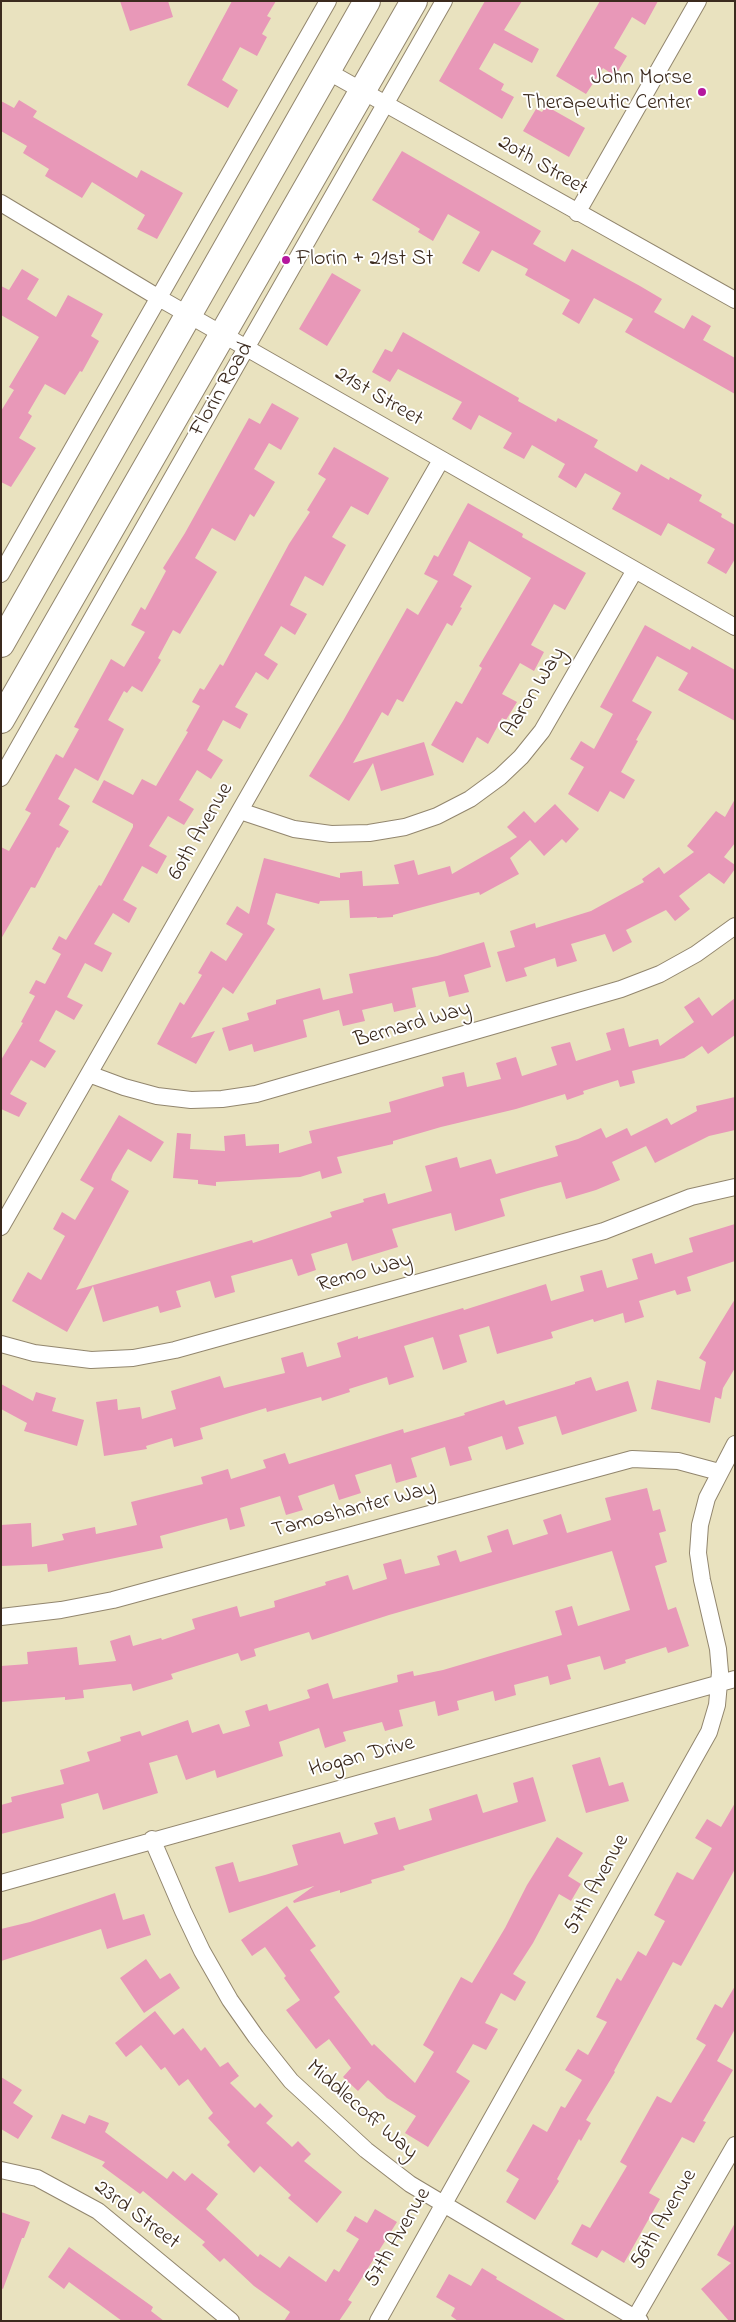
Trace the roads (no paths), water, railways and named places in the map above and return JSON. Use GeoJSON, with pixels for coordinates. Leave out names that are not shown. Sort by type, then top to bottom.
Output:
{"type":"FeatureCollection","features":[{"type":"Feature","properties":{"kind":"main road"},"geometry":{"type":"LineString","coordinates":[[1,644],[190,315],[367,1]]}},
{"type":"Feature","properties":{"kind":"main road","name":"Florin Road"},"geometry":{"type":"LineString","coordinates":[[1,720],[414,1]]}},
{"type":"Feature","properties":{"kind":"street"},"geometry":{"type":"LineString","coordinates":[[1,574],[328,1]]}},
{"type":"Feature","properties":{"kind":"street","name":"Florin Road"},"geometry":{"type":"LineString","coordinates":[[1,778],[444,1]]}},
{"type":"Feature","properties":{"kind":"street"},"geometry":{"type":"LineString","coordinates":[[577,213],[698,1]]}},
{"type":"Feature","properties":{"kind":"street","name":"20th Street"},"geometry":{"type":"LineString","coordinates":[[327,71],[735,300]]}},
{"type":"Feature","properties":{"kind":"street","name":"21st Street"},"geometry":{"type":"LineString","coordinates":[[1,203],[222,335],[735,627]]}},
{"type":"Feature","properties":{"kind":"street","name":"60th Avenue"},"geometry":{"type":"LineString","coordinates":[[1,1227],[441,460]]}},
{"type":"Feature","properties":{"kind":"street","name":"Aaron Way"},"geometry":{"type":"LineString","coordinates":[[240,811],[294,829],[331,834],[369,833],[405,827],[437,816],[470,799],[500,778],[521,757],[542,731],[635,570]]}},
{"type":"Feature","properties":{"kind":"street","name":"Bernard Way"},"geometry":{"type":"LineString","coordinates":[[89,1074],[124,1087],[157,1096],[191,1100],[222,1099],[256,1094],[621,989],[660,974],[696,954],[735,926]]}},
{"type":"Feature","properties":{"kind":"street","name":"Remo Way"},"geometry":{"type":"LineString","coordinates":[[1,1344],[34,1353],[91,1360],[133,1358],[174,1350],[604,1231],[691,1197],[735,1187]]}},
{"type":"Feature","properties":{"kind":"street","name":"57th Avenue"},"geometry":{"type":"LineString","coordinates":[[378,2321],[699,1753],[708,1732],[727,1681],[702,1580],[698,1553],[700,1525],[707,1498],[718,1472],[735,1444]]}},
{"type":"Feature","properties":{"kind":"street","name":"Tamoshanter Way"},"geometry":{"type":"LineString","coordinates":[[1,1617],[61,1610],[113,1600],[632,1459],[678,1460],[718,1472]]}},
{"type":"Feature","properties":{"kind":"street","name":"Hogan Drive"},"geometry":{"type":"LineString","coordinates":[[1,1883],[152,1839],[727,1681]]}},
{"type":"Feature","properties":{"kind":"street","name":"Middlecoff Way"},"geometry":{"type":"LineString","coordinates":[[152,1839],[202,1951],[230,2000],[291,2081],[366,2150],[410,2184],[637,2319]]}},
{"type":"Feature","properties":{"kind":"street","name":"56th Avenue"},"geometry":{"type":"LineString","coordinates":[[637,2319],[735,2145]]}},
{"type":"Feature","properties":{"kind":"street","name":"23rd Street"},"geometry":{"type":"LineString","coordinates":[[1,2170],[37,2178],[98,2211],[231,2321]]}},
{"type":"Feature","properties":{"kind":"place","name":"John Morse Therapeutic Center"},"geometry":{"type":"Point","coordinates":[702,92]}},
{"type":"Feature","properties":{"kind":"place","name":"Florin + 21st St"},"geometry":{"type":"Point","coordinates":[286,260]}}]}
